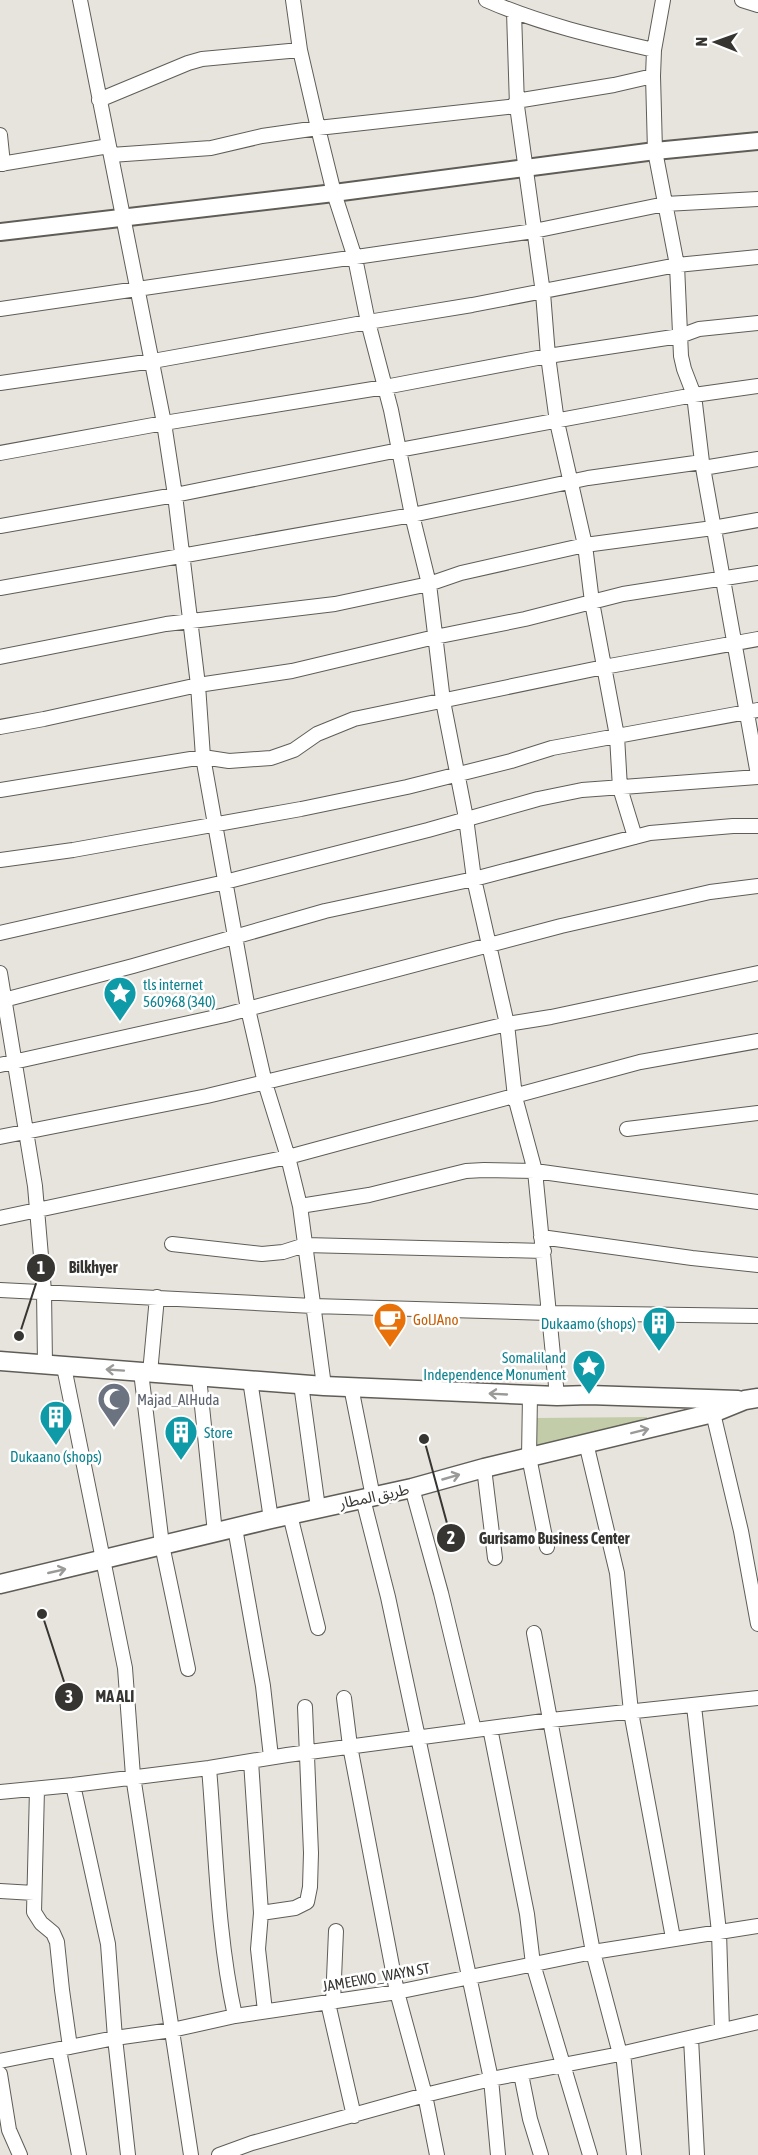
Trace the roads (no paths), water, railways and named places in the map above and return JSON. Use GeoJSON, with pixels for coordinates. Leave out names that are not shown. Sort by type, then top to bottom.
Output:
{"type":"FeatureCollection","features":[{"type":"Feature","properties":{"kind":"main road","name":"طريق المطار"},"geometry":{"type":"LineString","coordinates":[[0,1361],[324,1386],[557,1396],[752,1399]]}},
{"type":"Feature","properties":{"kind":"main road","name":"طريق المطار"},"geometry":{"type":"LineString","coordinates":[[0,1584],[318,1508],[412,1488],[484,1468],[713,1413],[752,1399]]}},
{"type":"Feature","properties":{"kind":"street"},"geometry":{"type":"LineString","coordinates":[[80,0],[164,423],[198,685],[204,757],[225,882],[237,936],[248,1008],[265,1083],[288,1157],[300,1206],[324,1386]]}},
{"type":"Feature","properties":{"kind":"street"},"geometry":{"type":"LineString","coordinates":[[293,0],[300,50],[318,128],[334,193],[355,258],[429,584],[443,701],[466,818],[474,879],[507,1024],[515,1097],[535,1171],[557,1396]]}},
{"type":"Feature","properties":{"kind":"street"},"geometry":{"type":"LineString","coordinates":[[486,0],[514,12],[585,34],[654,50]]}},
{"type":"Feature","properties":{"kind":"street"},"geometry":{"type":"LineString","coordinates":[[0,933],[225,882],[538,799],[582,790],[758,776],[752,711],[734,644],[722,579],[702,465],[694,395],[684,369],[677,265],[656,151],[654,50],[663,0]]}},
{"type":"Feature","properties":{"kind":"street"},"geometry":{"type":"LineString","coordinates":[[742,0],[758,5]]}},
{"type":"Feature","properties":{"kind":"street"},"geometry":{"type":"LineString","coordinates":[[514,12],[516,103],[543,293],[548,356],[557,422],[585,545],[592,602],[617,736],[620,788],[635,837]]}},
{"type":"Feature","properties":{"kind":"street"},"geometry":{"type":"LineString","coordinates":[[99,100],[202,59],[300,50]]}},
{"type":"Feature","properties":{"kind":"street"},"geometry":{"type":"LineString","coordinates":[[0,135],[2,164],[110,150],[211,148],[262,136],[516,103],[653,76]]}},
{"type":"Feature","properties":{"kind":"street"},"geometry":{"type":"LineString","coordinates":[[0,232],[334,193],[656,151],[758,141]]}},
{"type":"Feature","properties":{"kind":"street"},"geometry":{"type":"LineString","coordinates":[[0,309],[534,231],[665,204],[758,199]]}},
{"type":"Feature","properties":{"kind":"street"},"geometry":{"type":"LineString","coordinates":[[0,383],[153,361],[543,293],[677,265],[758,257]]}},
{"type":"Feature","properties":{"kind":"street"},"geometry":{"type":"LineString","coordinates":[[0,453],[164,423],[385,387],[548,356],[680,336],[699,329],[758,323]]}},
{"type":"Feature","properties":{"kind":"street"},"geometry":{"type":"LineString","coordinates":[[0,526],[175,495],[399,450],[694,395],[758,386]]}},
{"type":"Feature","properties":{"kind":"street"},"geometry":{"type":"LineString","coordinates":[[0,588],[412,515],[572,482],[758,459]]}},
{"type":"Feature","properties":{"kind":"street"},"geometry":{"type":"LineString","coordinates":[[0,657],[166,624],[335,604],[429,584],[461,573],[585,545],[758,520]]}},
{"type":"Feature","properties":{"kind":"street"},"geometry":{"type":"LineString","coordinates":[[0,727],[198,685],[292,671],[435,637],[525,619],[623,594],[758,573]]}},
{"type":"Feature","properties":{"kind":"street"},"geometry":{"type":"LineString","coordinates":[[0,790],[204,757],[229,761],[271,758],[294,750],[317,734],[354,719],[604,667],[758,639]]}},
{"type":"Feature","properties":{"kind":"street"},"geometry":{"type":"LineString","coordinates":[[0,860],[216,824],[407,787],[511,761],[552,748],[752,711]]}},
{"type":"Feature","properties":{"kind":"street"},"geometry":{"type":"LineString","coordinates":[[3,1000],[133,966],[325,911],[474,879],[650,833],[758,826]]}},
{"type":"Feature","properties":{"kind":"street"},"geometry":{"type":"LineString","coordinates":[[0,1065],[248,1008],[561,926],[687,897],[758,885]]}},
{"type":"Feature","properties":{"kind":"street"},"geometry":{"type":"LineString","coordinates":[[0,973],[3,1000],[16,1061],[38,1211],[44,1291],[45,1364]]}},
{"type":"Feature","properties":{"kind":"street"},"geometry":{"type":"LineString","coordinates":[[0,1137],[207,1096],[507,1024],[551,1017],[758,973]]}},
{"type":"Feature","properties":{"kind":"street"},"geometry":{"type":"LineString","coordinates":[[0,1218],[288,1157],[640,1062],[758,1041]]}},
{"type":"Feature","properties":{"kind":"street"},"geometry":{"type":"LineString","coordinates":[[627,1129],[758,1113]]}},
{"type":"Feature","properties":{"kind":"street"},"geometry":{"type":"LineString","coordinates":[[300,1206],[408,1187],[466,1171],[484,1170],[535,1171],[758,1202]]}},
{"type":"Feature","properties":{"kind":"street"},"geometry":{"type":"LineString","coordinates":[[541,1237],[758,1265]]}},
{"type":"Feature","properties":{"kind":"street"},"geometry":{"type":"LineString","coordinates":[[172,1244],[261,1254],[283,1252],[304,1245],[544,1251]]}},
{"type":"Feature","properties":{"kind":"street"},"geometry":{"type":"LineString","coordinates":[[0,1290],[313,1306],[758,1316]]}},
{"type":"Feature","properties":{"kind":"street"},"geometry":{"type":"LineString","coordinates":[[157,1297],[146,1372],[162,1545],[188,1669]]}},
{"type":"Feature","properties":{"kind":"street"},"geometry":{"type":"LineString","coordinates":[[64,1367],[125,1668],[133,1776],[191,2155]]}},
{"type":"Feature","properties":{"kind":"street"},"geometry":{"type":"LineString","coordinates":[[199,1377],[215,1533]]}},
{"type":"Feature","properties":{"kind":"street"},"geometry":{"type":"LineString","coordinates":[[250,1380],[271,1519]]}},
{"type":"Feature","properties":{"kind":"street"},"geometry":{"type":"LineString","coordinates":[[301,1384],[318,1508]]}},
{"type":"Feature","properties":{"kind":"street"},"geometry":{"type":"LineString","coordinates":[[351,1387],[368,1498],[391,1613],[491,2079],[498,2155]]}},
{"type":"Feature","properties":{"kind":"street"},"geometry":{"type":"LineString","coordinates":[[530,1395],[529,1457],[547,1547]]}},
{"type":"Feature","properties":{"kind":"street"},"geometry":{"type":"LineString","coordinates":[[713,1413],[741,1531],[758,1624]]}},
{"type":"Feature","properties":{"kind":"street"},"geometry":{"type":"LineString","coordinates":[[586,1443],[617,1573],[631,1712],[673,1938]]}},
{"type":"Feature","properties":{"kind":"street"},"geometry":{"type":"LineString","coordinates":[[484,1468],[495,1558]]}},
{"type":"Feature","properties":{"kind":"street"},"geometry":{"type":"LineString","coordinates":[[412,1488],[441,1593],[474,1730]]}},
{"type":"Feature","properties":{"kind":"street"},"geometry":{"type":"LineString","coordinates":[[290,1515],[318,1628]]}},
{"type":"Feature","properties":{"kind":"street"},"geometry":{"type":"LineString","coordinates":[[235,1528],[263,1686],[271,1758]]}},
{"type":"Feature","properties":{"kind":"street"},"geometry":{"type":"LineString","coordinates":[[534,1633],[592,1952],[621,2054],[634,2155]]}},
{"type":"Feature","properties":{"kind":"street"},"geometry":{"type":"LineString","coordinates":[[344,1698],[350,1746],[397,1992],[437,2155]]}},
{"type":"Feature","properties":{"kind":"street"},"geometry":{"type":"LineString","coordinates":[[0,1792],[209,1768],[350,1746],[551,1720],[758,1698]]}},
{"type":"Feature","properties":{"kind":"street"},"geometry":{"type":"LineString","coordinates":[[694,1706],[719,1932],[722,2030]]}},
{"type":"Feature","properties":{"kind":"street"},"geometry":{"type":"LineString","coordinates":[[261,1913],[295,1908],[307,1902],[311,1853],[306,1707]]}},
{"type":"Feature","properties":{"kind":"street"},"geometry":{"type":"LineString","coordinates":[[490,1728],[527,1914],[533,1964],[590,2155]]}},
{"type":"Feature","properties":{"kind":"street"},"geometry":{"type":"LineString","coordinates":[[251,1761],[261,1913],[258,1949],[265,2011]]}},
{"type":"Feature","properties":{"kind":"street"},"geometry":{"type":"LineString","coordinates":[[209,1768],[219,1909],[235,2016]]}},
{"type":"Feature","properties":{"kind":"street"},"geometry":{"type":"LineString","coordinates":[[73,1785],[108,1944],[115,2038],[128,2155]]}},
{"type":"Feature","properties":{"kind":"street"},"geometry":{"type":"LineString","coordinates":[[38,1789],[34,1912],[41,1923],[53,1933],[57,1942],[65,2048],[78,2155]]}},
{"type":"Feature","properties":{"kind":"street"},"geometry":{"type":"LineString","coordinates":[[0,1891],[34,1893]]}},
{"type":"Feature","properties":{"kind":"street","name":"JAMEEWO_WAYN ST"},"geometry":{"type":"LineString","coordinates":[[0,2061],[115,2038],[172,2030],[235,2016],[397,1992],[592,1952],[758,1926]]}},
{"type":"Feature","properties":{"kind":"street"},"geometry":{"type":"LineString","coordinates":[[336,1931],[331,2003],[354,2115]]}},
{"type":"Feature","properties":{"kind":"street"},"geometry":{"type":"LineString","coordinates":[[219,2155],[254,2149],[354,2115],[424,2095],[563,2064],[621,2054],[758,2022]]}},
{"type":"Feature","properties":{"kind":"street"},"geometry":{"type":"LineString","coordinates":[[691,2038],[697,2155]]}},
{"type":"Feature","properties":{"kind":"street"},"geometry":{"type":"LineString","coordinates":[[0,2074],[9,2130],[20,2155]]}},
{"type":"Feature","properties":{"kind":"street"},"geometry":{"type":"LineString","coordinates":[[521,2074],[530,2119],[542,2155]]}},
{"type":"Feature","properties":{"kind":"place","name":"tls internet 560968 (340)"},"geometry":{"type":"Point","coordinates":[120,1022]}},
{"type":"Feature","properties":{"kind":"place","name":"Bilkhyer"},"geometry":{"type":"Point","coordinates":[19,1336]}},
{"type":"Feature","properties":{"kind":"place","name":"GolJAno"},"geometry":{"type":"Point","coordinates":[390,1348]}},
{"type":"Feature","properties":{"kind":"place","name":"Dukaamo (shops)"},"geometry":{"type":"Point","coordinates":[659,1352]}},
{"type":"Feature","properties":{"kind":"place","name":"Somaliland Independence Monument"},"geometry":{"type":"Point","coordinates":[589,1395]}},
{"type":"Feature","properties":{"kind":"place","name":"Majad_AlHuda"},"geometry":{"type":"Point","coordinates":[114,1428]}},
{"type":"Feature","properties":{"kind":"place","name":"Gurisamo Business Center"},"geometry":{"type":"Point","coordinates":[424,1439]}},
{"type":"Feature","properties":{"kind":"place","name":"Dukaano (shops)"},"geometry":{"type":"Point","coordinates":[56,1446]}},
{"type":"Feature","properties":{"kind":"place","name":"Store"},"geometry":{"type":"Point","coordinates":[181,1461]}},
{"type":"Feature","properties":{"kind":"place","name":"MA ALI"},"geometry":{"type":"Point","coordinates":[42,1614]}}]}
